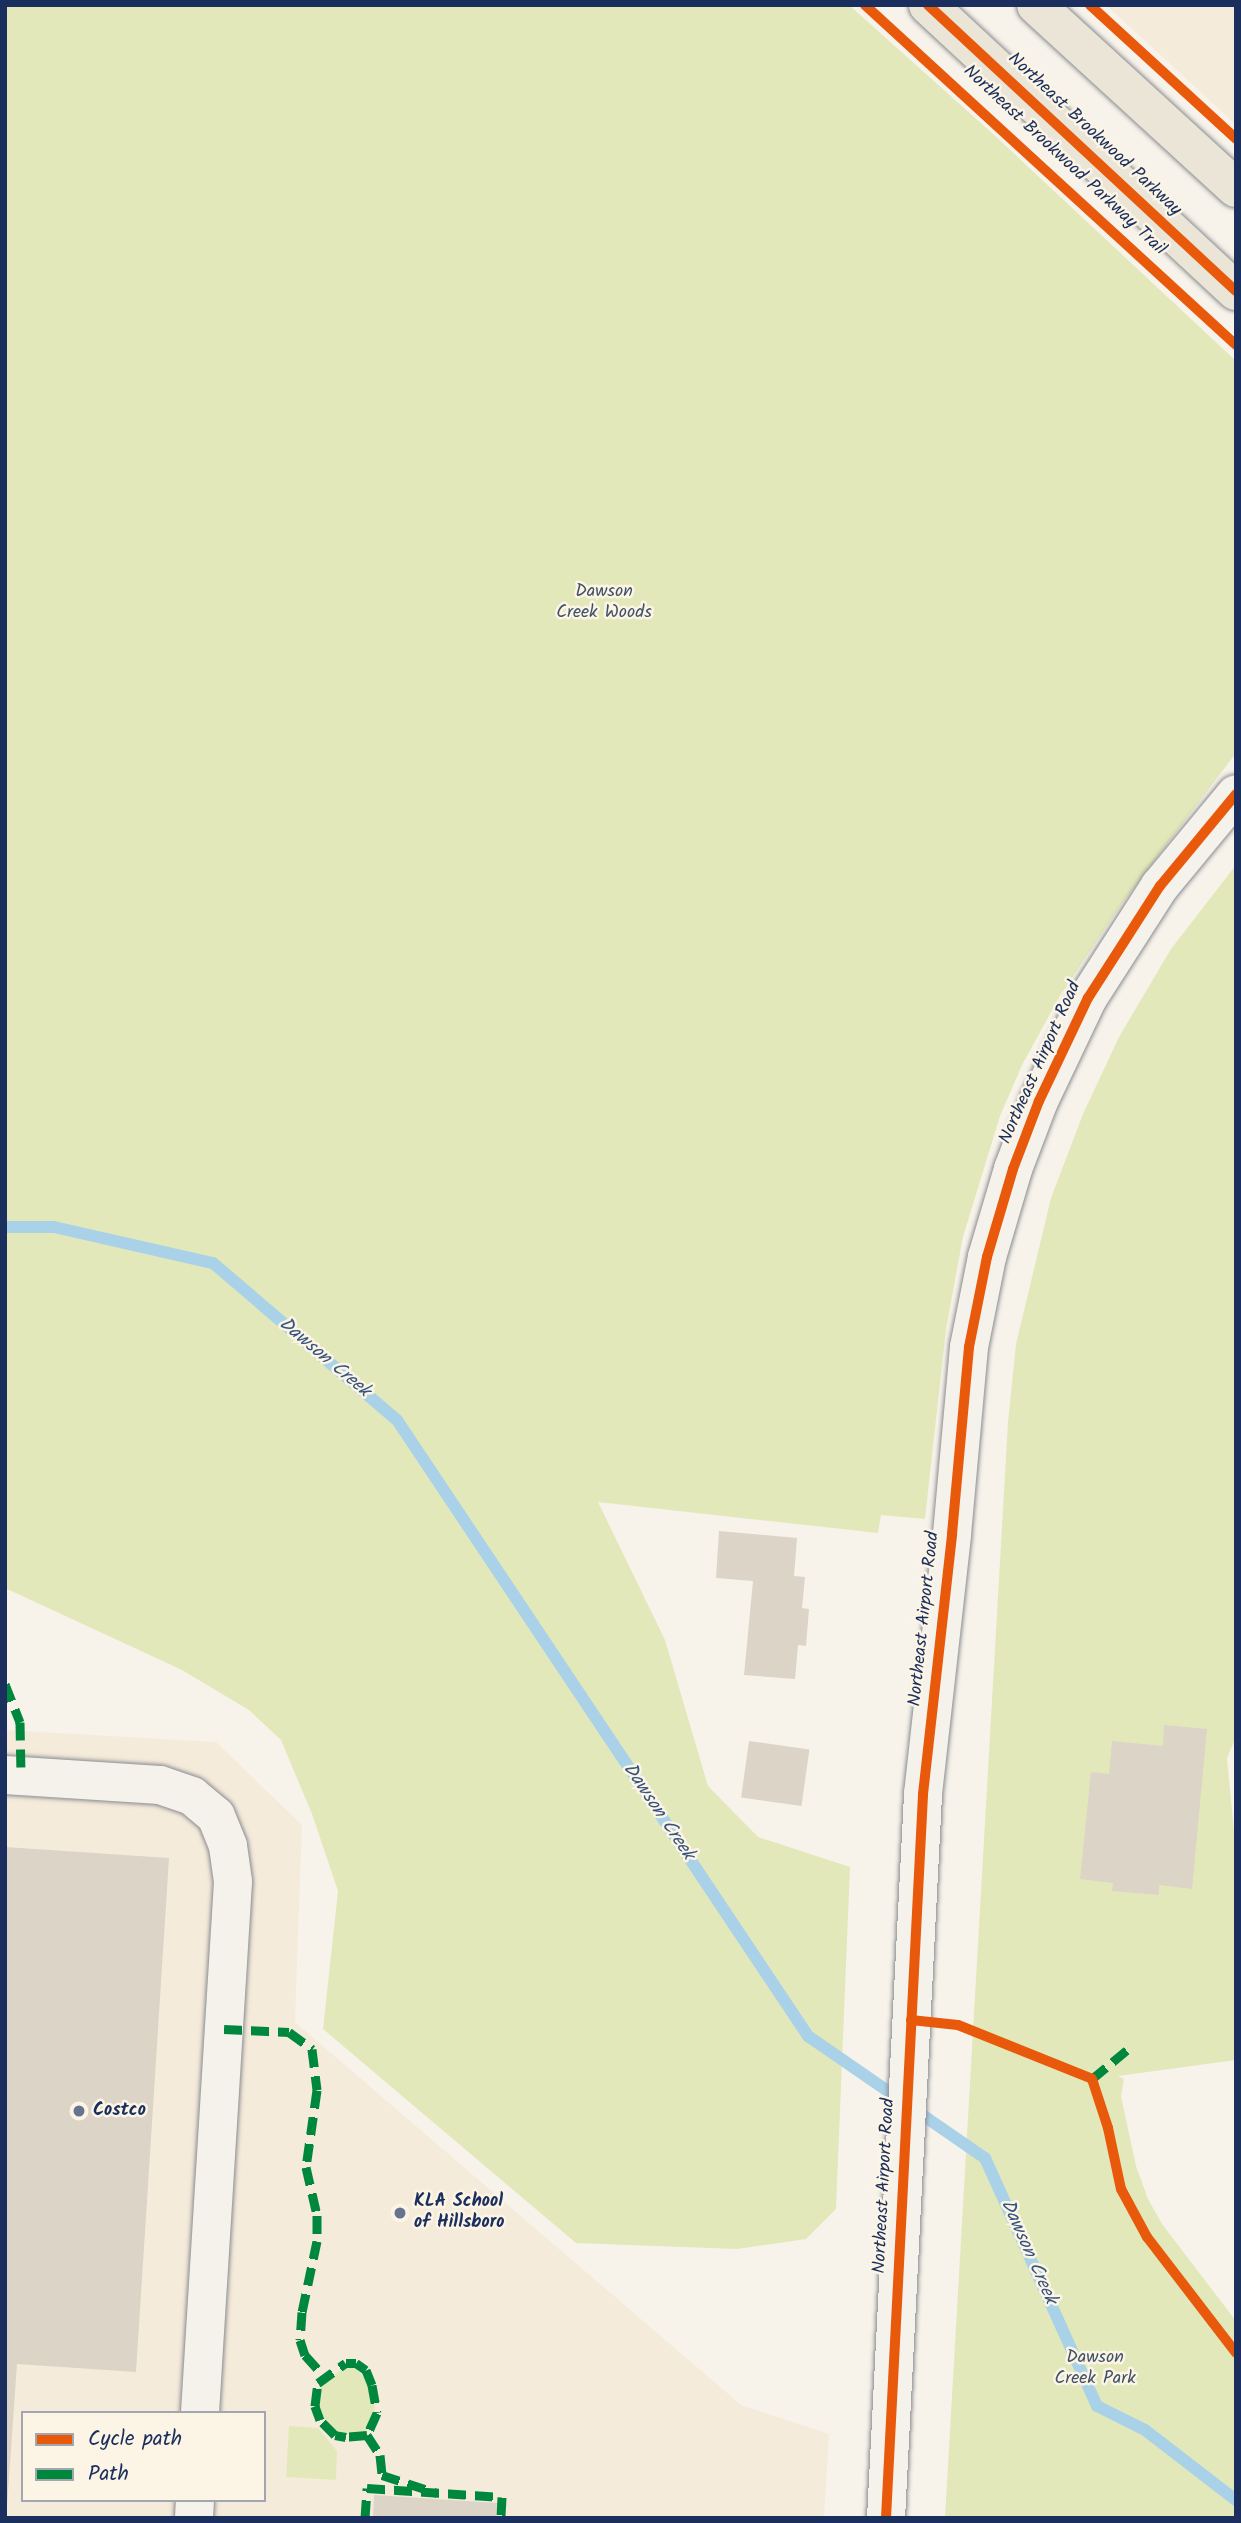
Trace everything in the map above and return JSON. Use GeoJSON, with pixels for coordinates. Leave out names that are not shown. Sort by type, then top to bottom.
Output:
{"type":"FeatureCollection","features":[{"type":"Feature","properties":{"kind":"main road","name":"Northeast Brookwood Parkway"},"geometry":{"type":"LineString","coordinates":[[928,5],[1236,291]]}},
{"type":"Feature","properties":{"kind":"main road"},"geometry":{"type":"LineString","coordinates":[[1037,5],[1236,188]]}},
{"type":"Feature","properties":{"kind":"street","name":"Northeast Airport Road"},"geometry":{"type":"LineString","coordinates":[[886,2518],[923,1794],[952,1534],[969,1347],[987,1257],[1013,1169],[1034,1113],[1088,998],[1153,895],[1236,794]]}},
{"type":"Feature","properties":{"kind":"street"},"geometry":{"type":"LineString","coordinates":[[5,1775],[160,1785],[192,1796],[216,1816],[228,1846],[233,1882],[200,2411]]}},
{"type":"Feature","properties":{"kind":"shaded area"},"geometry":{"type":"Polygon","coordinates":[[[1106,5],[1236,5],[1236,125],[1189,81],[1106,5]]]}},
{"type":"Feature","properties":{"kind":"shaded area"},"geometry":{"type":"Polygon","coordinates":[[[5,1730],[216,1742],[302,1825],[295,2022],[741,2405],[829,2434],[824,2518],[5,2518],[5,1730]]]}},
{"type":"Feature","properties":{"kind":"green space","name":"Dawson Creek Woods"},"geometry":{"type":"Polygon","coordinates":[[[5,5],[849,5],[993,134],[1236,361],[1236,753],[1121,905],[1061,994],[1022,1065],[1000,1116],[963,1237],[946,1329],[925,1519],[881,1515],[878,1533],[598,1502],[665,1640],[708,1786],[758,1837],[850,1867],[836,2209],[806,2239],[737,2249],[576,2243],[323,2029],[338,1891],[312,1814],[281,1740],[249,1710],[182,1670],[5,1588],[5,5]]]}},
{"type":"Feature","properties":{"kind":"green space","name":"Dawson Creek Park"},"geometry":{"type":"Polygon","coordinates":[[[1236,865],[1236,1737],[1227,1758],[1236,1852],[1236,2060],[1118,2076],[1124,2079],[1121,2096],[1136,2166],[1148,2199],[1162,2224],[1236,2321],[1236,2518],[945,2518],[1008,1422],[1016,1344],[1051,1198],[1083,1114],[1119,1037],[1171,949],[1236,865]]]}},
{"type":"Feature","properties":{"kind":"green space"},"geometry":{"type":"Polygon","coordinates":[[[347,2366],[353,2367],[366,2378],[375,2407],[373,2420],[365,2431],[342,2434],[326,2422],[321,2413],[318,2392],[321,2383],[347,2366]]]}},
{"type":"Feature","properties":{"kind":"green space"},"geometry":{"type":"Polygon","coordinates":[[[289,2426],[318,2428],[337,2451],[336,2480],[286,2477],[289,2426]]]}},
{"type":"Feature","properties":{"kind":"building"},"geometry":{"type":"Polygon","coordinates":[[[719,1531],[797,1538],[794,1576],[805,1577],[802,1608],[809,1609],[806,1646],[798,1645],[795,1679],[744,1675],[753,1581],[716,1578],[719,1531]]]}},
{"type":"Feature","properties":{"kind":"building"},"geometry":{"type":"Polygon","coordinates":[[[1164,1725],[1207,1729],[1192,1889],[1159,1885],[1159,1895],[1112,1891],[1113,1883],[1080,1879],[1091,1772],[1109,1774],[1112,1741],[1163,1746],[1164,1725]]]}},
{"type":"Feature","properties":{"kind":"building"},"geometry":{"type":"Polygon","coordinates":[[[749,1741],[809,1749],[801,1806],[741,1797],[749,1741]]]}},
{"type":"Feature","properties":{"kind":"building","name":"Costco"},"geometry":{"type":"Polygon","coordinates":[[[5,1847],[169,1858],[136,2372],[17,2364],[7,2506],[5,1847]]]}},
{"type":"Feature","properties":{"kind":"building"},"geometry":{"type":"Polygon","coordinates":[[[374,2495],[497,2503],[496,2518],[373,2518],[374,2495]]]}},
{"type":"Feature","properties":{"kind":"waterway","name":"Dawson Creek"},"geometry":{"type":"LineString","coordinates":[[5,1227],[54,1227],[213,1263],[397,1420],[808,2036],[985,2158],[1097,2406],[1145,2430],[1236,2500]]}},
{"type":"Feature","properties":{"kind":"marked path"},"geometry":{"type":"LineString","coordinates":[[5,1684],[20,1722],[21,1776]]}},
{"type":"Feature","properties":{"kind":"marked path"},"geometry":{"type":"LineString","coordinates":[[224,2029],[289,2032],[312,2049],[317,2090],[306,2167],[317,2215],[317,2241],[302,2312],[300,2340],[305,2355],[324,2376]]}},
{"type":"Feature","properties":{"kind":"marked path"},"geometry":{"type":"LineString","coordinates":[[1092,2079],[1133,2045]]}},
{"type":"Feature","properties":{"kind":"marked path"},"geometry":{"type":"LineString","coordinates":[[367,2435],[335,2435],[320,2420],[315,2406],[318,2383],[346,2363],[356,2363],[366,2370],[372,2385],[377,2413],[367,2435],[380,2455],[382,2475],[437,2493]]}},
{"type":"Feature","properties":{"kind":"marked path"},"geometry":{"type":"LineString","coordinates":[[365,2518],[367,2488],[502,2497],[501,2518]]}},
{"type":"Feature","properties":{"kind":"cycle path","name":"Northeast Brookwood Parkway Trail"},"geometry":{"type":"LineString","coordinates":[[865,5],[1236,345]]}},
{"type":"Feature","properties":{"kind":"cycle path","name":"Northeast Brookwood Parkway Trail"},"geometry":{"type":"LineString","coordinates":[[928,5],[1236,291]]}},
{"type":"Feature","properties":{"kind":"cycle path"},"geometry":{"type":"LineString","coordinates":[[1090,5],[1236,139]]}},
{"type":"Feature","properties":{"kind":"cycle path"},"geometry":{"type":"LineString","coordinates":[[886,2518],[923,1794],[952,1534],[969,1347],[987,1257],[1013,1169],[1039,1101],[1088,998],[1160,886],[1236,794]]}},
{"type":"Feature","properties":{"kind":"cycle path"},"geometry":{"type":"LineString","coordinates":[[911,2020],[958,2025],[1092,2079],[1108,2128],[1121,2189],[1147,2237],[1236,2353]]}},
{"type":"Feature","properties":{"kind":"place","name":"Costco"},"geometry":{"type":"Point","coordinates":[79,2111]}},
{"type":"Feature","properties":{"kind":"place","name":"KLA School of Hillsboro"},"geometry":{"type":"Point","coordinates":[400,2213]}}]}
